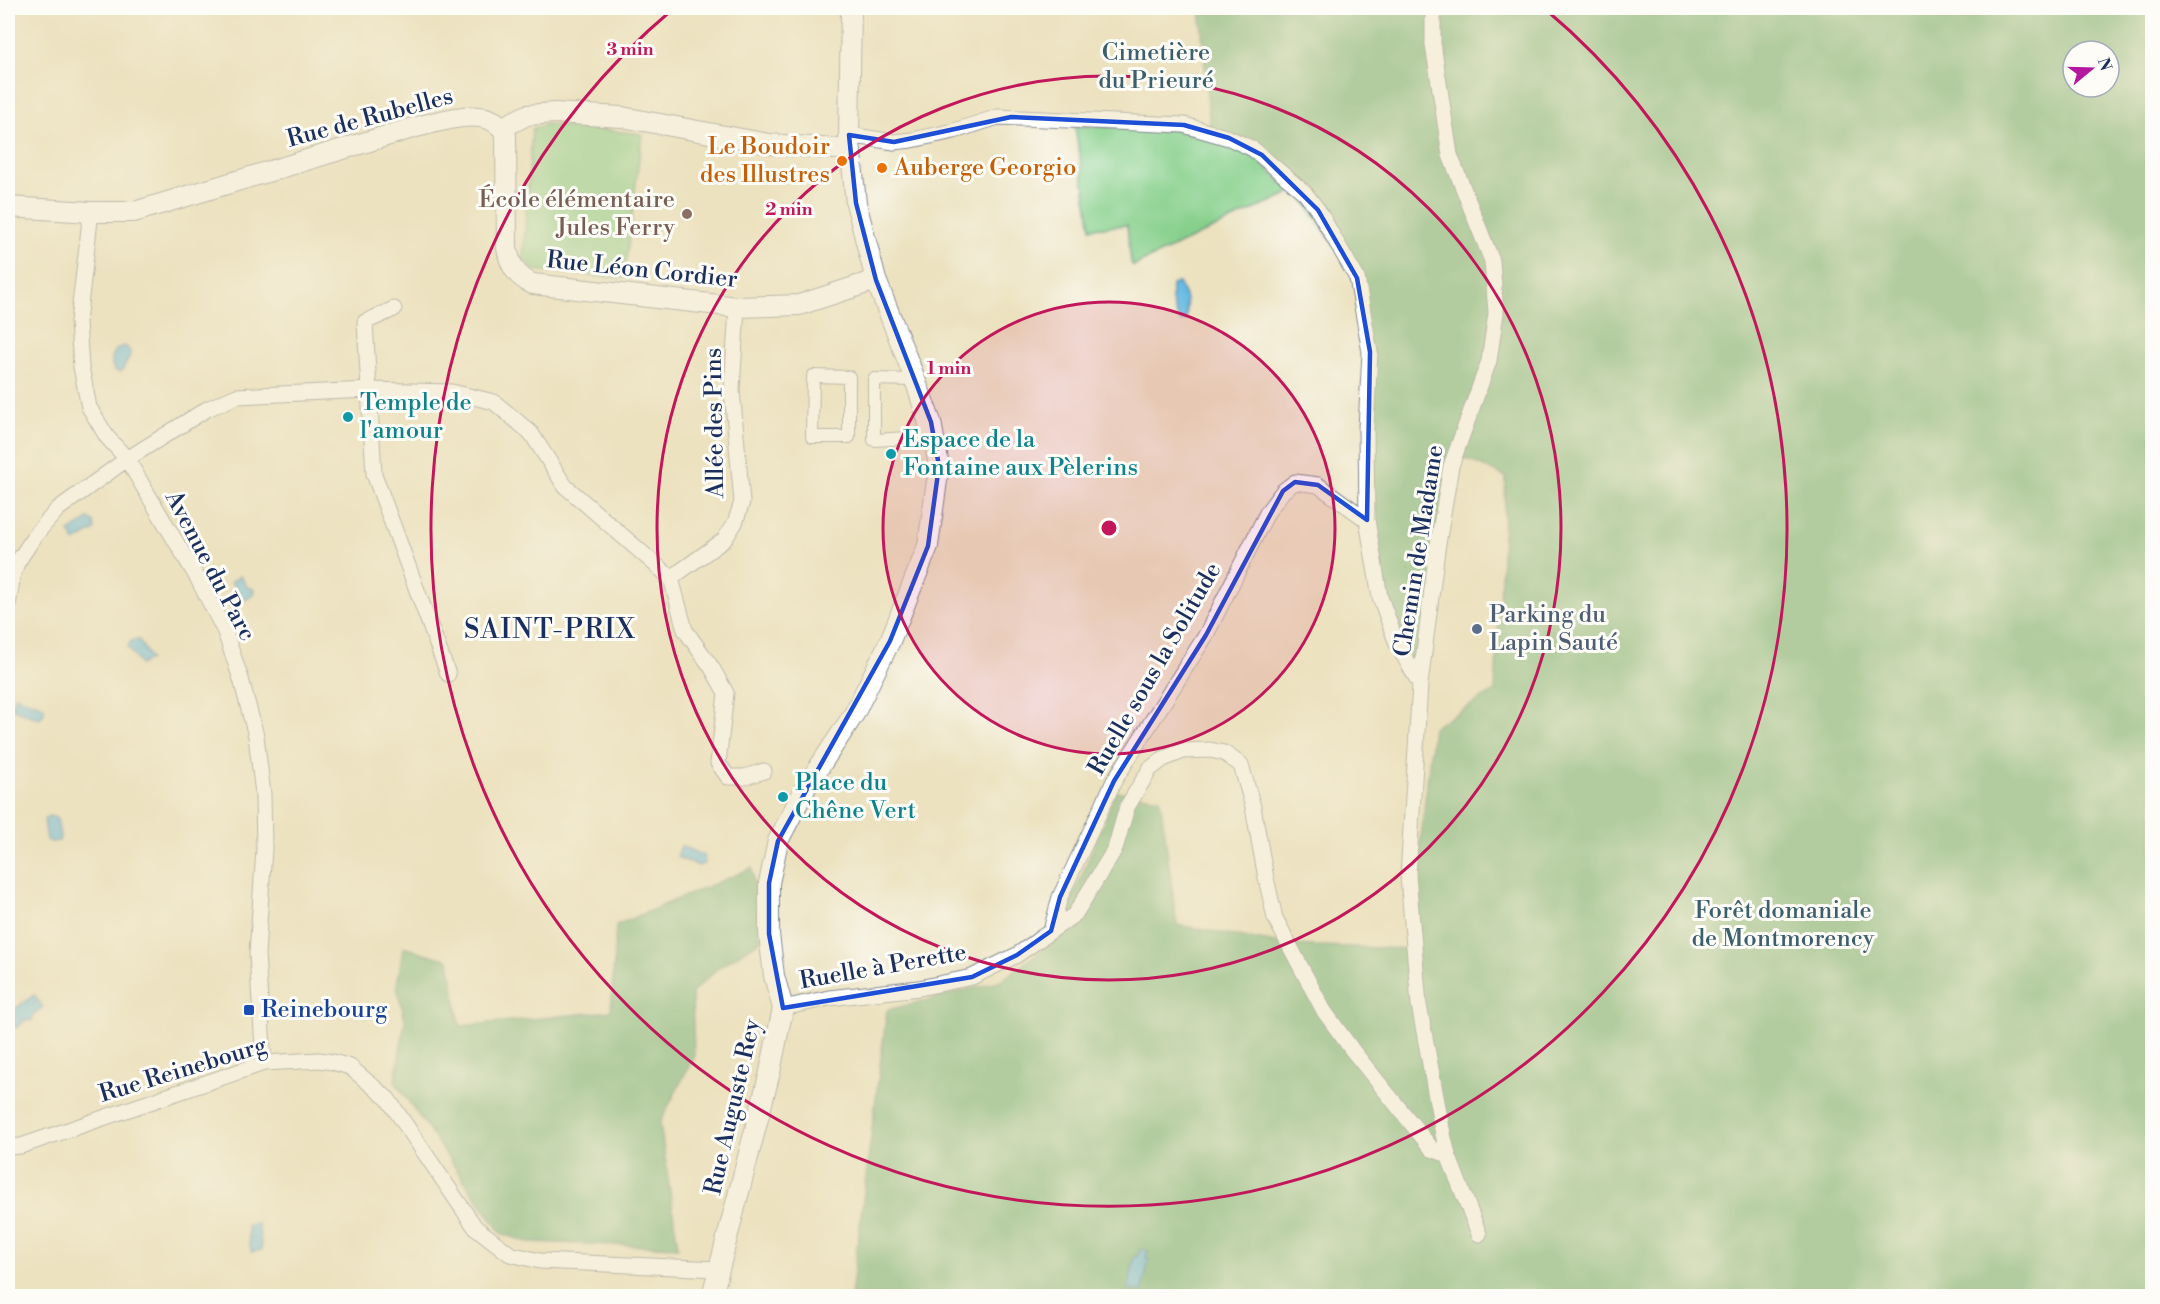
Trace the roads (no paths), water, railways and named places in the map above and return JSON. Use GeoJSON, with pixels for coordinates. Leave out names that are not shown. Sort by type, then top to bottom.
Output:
{"type":"FeatureCollection","features":[{"type":"Feature","properties":{"kind":"street","name":"Rue Auguste Rey"},"geometry":{"type":"LineString","coordinates":[[712,1296],[770,1072],[783,1008],[774,976],[769,934],[770,883],[778,841],[806,787],[854,714],[890,641],[928,546],[939,466],[931,422],[876,280],[856,203],[850,143],[850,8]]}},
{"type":"Feature","properties":{"kind":"street","name":"Chemin de Madame"},"geometry":{"type":"LineString","coordinates":[[1433,8],[1433,44],[1450,155],[1492,261],[1496,313],[1489,362],[1451,466],[1437,550],[1420,684],[1408,876],[1419,1005],[1448,1155],[1479,1234]]}},
{"type":"Feature","properties":{"kind":"street"},"geometry":{"type":"LineString","coordinates":[[502,127],[526,115],[555,113],[622,117],[770,144],[912,140],[954,131],[998,117],[1113,121],[1184,125],[1229,138],[1262,155],[1305,193],[1318,210],[1357,278],[1370,352],[1366,428],[1366,520],[1380,597],[1397,644],[1420,684]]}},
{"type":"Feature","properties":{"kind":"street","name":"Rue de Rubelles"},"geometry":{"type":"LineString","coordinates":[[8,207],[134,212],[347,147],[450,119],[489,118],[497,121],[502,127]]}},
{"type":"Feature","properties":{"kind":"street","name":"Rue Léon Cordier"},"geometry":{"type":"LineString","coordinates":[[502,127],[507,146],[507,248],[509,261],[523,280],[533,284],[737,307],[799,305],[876,280]]}},
{"type":"Feature","properties":{"kind":"street","name":"Avenue du Parc"},"geometry":{"type":"LineString","coordinates":[[91,212],[78,322],[81,367],[89,407],[107,437],[127,459],[198,579],[225,632],[241,679],[256,736],[263,794],[264,849],[257,954],[264,1063]]}},
{"type":"Feature","properties":{"kind":"street","name":"Allée des Pins"},"geometry":{"type":"LineString","coordinates":[[671,579],[724,540],[735,523],[742,501],[732,390],[737,307]]}},
{"type":"Feature","properties":{"kind":"street"},"geometry":{"type":"LineString","coordinates":[[394,309],[365,322],[374,474],[448,674]]}},
{"type":"Feature","properties":{"kind":"street"},"geometry":{"type":"LineString","coordinates":[[813,376],[849,377],[849,437],[812,436],[813,376]]}},
{"type":"Feature","properties":{"kind":"street"},"geometry":{"type":"LineString","coordinates":[[874,379],[911,380],[924,421],[926,437],[874,440],[874,379]]}},
{"type":"Feature","properties":{"kind":"street"},"geometry":{"type":"LineString","coordinates":[[8,606],[10,575],[36,534],[58,508],[127,459],[207,410],[237,396],[368,390],[452,392],[494,402],[531,433],[566,486],[671,579],[685,630],[712,668],[726,693],[718,763],[728,777],[745,777],[764,771]]}},
{"type":"Feature","properties":{"kind":"street","name":"Ruelle sous la Solitude"},"geometry":{"type":"LineString","coordinates":[[1051,931],[1060,897],[1114,781],[1206,635],[1268,511],[1284,491],[1295,482],[1318,485],[1366,520]]}},
{"type":"Feature","properties":{"kind":"street","name":"Ruelle à Perette"},"geometry":{"type":"LineString","coordinates":[[783,1008],[828,998],[919,988],[972,977],[1017,955],[1075,914],[1115,849],[1127,807],[1150,769],[1162,759],[1183,752],[1210,750],[1224,753],[1241,765],[1253,807],[1275,918],[1324,1011],[1353,1051],[1432,1149],[1448,1155]]}},
{"type":"Feature","properties":{"kind":"street","name":"Rue Reinebourg"},"geometry":{"type":"LineString","coordinates":[[8,1147],[21,1146],[264,1063],[319,1060],[333,1062],[350,1067],[388,1099],[475,1227],[510,1254],[540,1261],[718,1269]]}},
{"type":"Feature","properties":{"kind":"water"},"geometry":{"type":"Polygon","coordinates":[[[1178,283],[1187,305],[1186,320],[1181,321],[1172,299],[1172,285],[1178,283]]]}},
{"type":"Feature","properties":{"kind":"water"},"geometry":{"type":"Polygon","coordinates":[[[125,346],[130,354],[123,370],[119,372],[114,370],[112,358],[118,349],[125,346]]]}},
{"type":"Feature","properties":{"kind":"water"},"geometry":{"type":"Polygon","coordinates":[[[89,519],[94,523],[95,530],[75,542],[69,532],[89,519]]]}},
{"type":"Feature","properties":{"kind":"water"},"geometry":{"type":"Polygon","coordinates":[[[240,576],[248,588],[254,590],[253,595],[244,601],[231,582],[240,576]]]}},
{"type":"Feature","properties":{"kind":"water"},"geometry":{"type":"Polygon","coordinates":[[[139,640],[150,659],[140,665],[128,647],[131,641],[139,640]]]}},
{"type":"Feature","properties":{"kind":"water"},"geometry":{"type":"Polygon","coordinates":[[[15,696],[44,706],[44,714],[39,719],[11,708],[15,696]]]}},
{"type":"Feature","properties":{"kind":"water"},"geometry":{"type":"Polygon","coordinates":[[[48,816],[57,818],[59,841],[47,840],[44,820],[48,816]]]}},
{"type":"Feature","properties":{"kind":"water"},"geometry":{"type":"Polygon","coordinates":[[[681,846],[704,856],[705,863],[699,866],[677,857],[681,846]]]}},
{"type":"Feature","properties":{"kind":"water"},"geometry":{"type":"Polygon","coordinates":[[[34,995],[43,1007],[33,1015],[32,1021],[26,1020],[16,1028],[8,1014],[34,995]]]}},
{"type":"Feature","properties":{"kind":"water"},"geometry":{"type":"Polygon","coordinates":[[[258,1223],[262,1250],[251,1252],[247,1225],[258,1223]]]}},
{"type":"Feature","properties":{"kind":"water"},"geometry":{"type":"Polygon","coordinates":[[[1140,1249],[1148,1251],[1146,1258],[1149,1259],[1142,1292],[1128,1289],[1135,1256],[1138,1256],[1140,1249]]]}},
{"type":"Feature","properties":{"kind":"place","name":"Le Boudoir des Illustres"},"geometry":{"type":"Point","coordinates":[842,161]}},
{"type":"Feature","properties":{"kind":"place","name":"Auberge Georgio"},"geometry":{"type":"Point","coordinates":[882,168]}},
{"type":"Feature","properties":{"kind":"place","name":"École élémentaire Jules Ferry"},"geometry":{"type":"Point","coordinates":[687,214]}},
{"type":"Feature","properties":{"kind":"place","name":"Temple de l'amour"},"geometry":{"type":"Point","coordinates":[348,417]}},
{"type":"Feature","properties":{"kind":"place","name":"Espace de la Fontaine aux Pèlerins"},"geometry":{"type":"Point","coordinates":[891,454]}},
{"type":"Feature","properties":{"kind":"place","name":"Parking du Lapin Sauté"},"geometry":{"type":"Point","coordinates":[1477,629]}},
{"type":"Feature","properties":{"kind":"place","name":"Place du Chêne Vert"},"geometry":{"type":"Point","coordinates":[783,797]}},
{"type":"Feature","properties":{"kind":"place","name":"Reinebourg"},"geometry":{"type":"Point","coordinates":[249,1010]}},
{"type":"Feature","properties":{"kind":"district","name":"SAINT-PRIX"},"geometry":{"type":"Point","coordinates":[550,630]}},
{"type":"Feature","properties":{"kind":"park label","name":"Cimetière du Prieuré"},"geometry":{"type":"Point","coordinates":[1156,67]}},
{"type":"Feature","properties":{"kind":"park label","name":"Forêt domaniale de Montmorency"},"geometry":{"type":"Point","coordinates":[1783,925]}}]}
